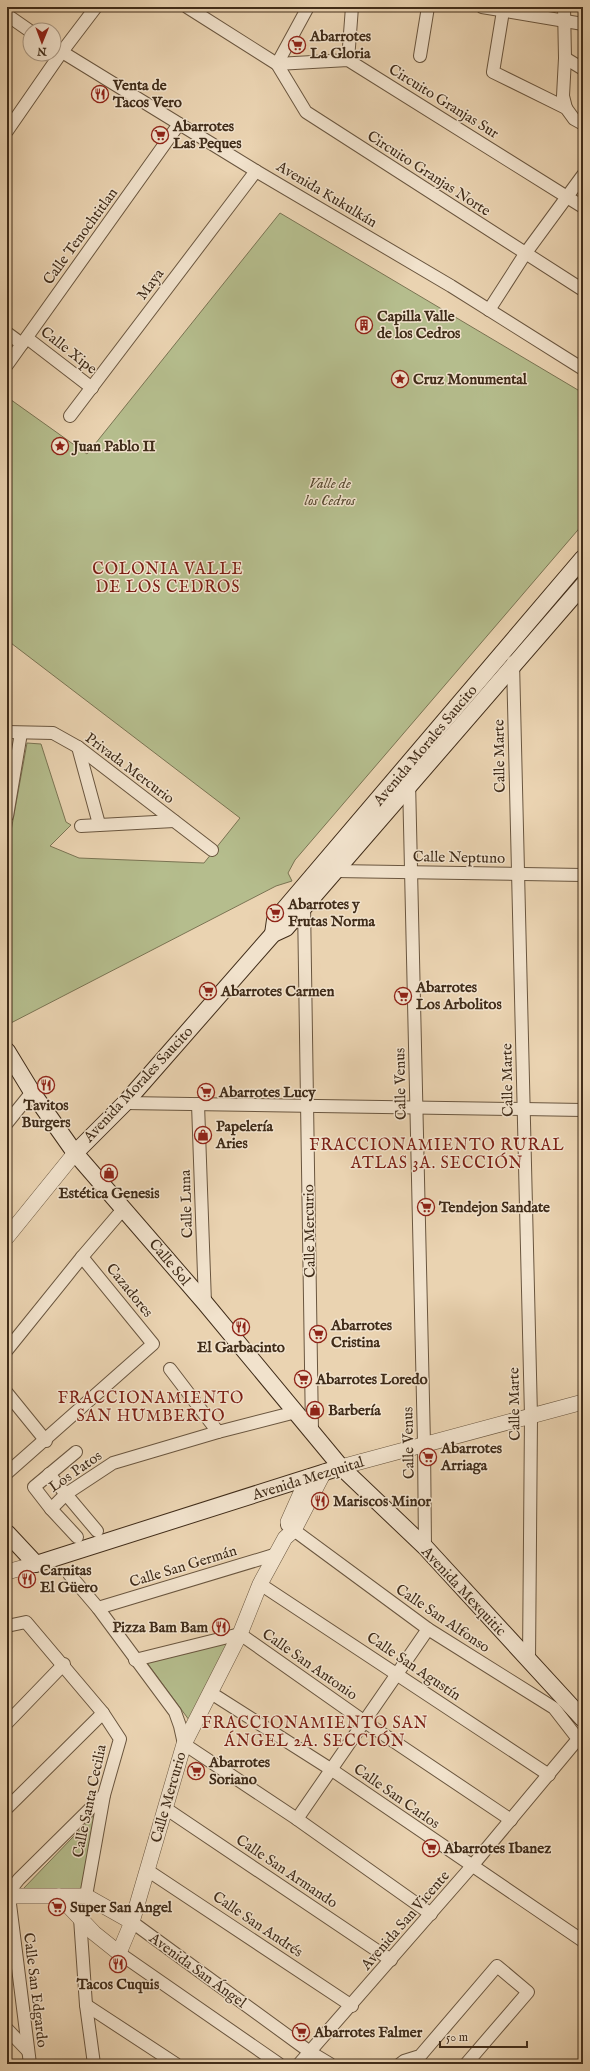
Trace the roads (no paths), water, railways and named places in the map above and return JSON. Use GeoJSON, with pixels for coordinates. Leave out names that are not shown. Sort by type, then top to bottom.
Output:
{"type":"FeatureCollection","features":[{"type":"Feature","properties":{"kind":"main road","name":"Avenida Morales Saucito"},"geometry":{"type":"LineString","coordinates":[[273,934],[275,920],[583,558]]}},
{"type":"Feature","properties":{"kind":"main road","name":"Avenida Morales Saucito"},"geometry":{"type":"LineString","coordinates":[[75,1153],[125,1103],[273,934],[286,928],[304,908],[513,668],[583,585]]}},
{"type":"Feature","properties":{"kind":"main road"},"geometry":{"type":"LineString","coordinates":[[444,721],[457,732]]}},
{"type":"Feature","properties":{"kind":"main road","name":"Calle Sol"},"geometry":{"type":"LineString","coordinates":[[7,1051],[32,1092],[75,1153],[205,1303],[341,1467]]}},
{"type":"Feature","properties":{"kind":"main road","name":"Avenida Mexquitic"},"geometry":{"type":"LineString","coordinates":[[341,1467],[425,1547],[583,1719]]}},
{"type":"Feature","properties":{"kind":"main road","name":"Avenida Mezquital"},"geometry":{"type":"LineString","coordinates":[[36,1564],[341,1467]]}},
{"type":"Feature","properties":{"kind":"main road"},"geometry":{"type":"LineString","coordinates":[[7,1533],[36,1564]]}},
{"type":"Feature","properties":{"kind":"street"},"geometry":{"type":"LineString","coordinates":[[62,45],[96,7]]}},
{"type":"Feature","properties":{"kind":"street"},"geometry":{"type":"LineString","coordinates":[[187,7],[277,64],[348,60],[352,7]]}},
{"type":"Feature","properties":{"kind":"street"},"geometry":{"type":"LineString","coordinates":[[277,64],[308,7]]}},
{"type":"Feature","properties":{"kind":"street"},"geometry":{"type":"LineString","coordinates":[[420,56],[428,7]]}},
{"type":"Feature","properties":{"kind":"street"},"geometry":{"type":"LineString","coordinates":[[482,7],[583,24]]}},
{"type":"Feature","properties":{"kind":"street"},"geometry":{"type":"LineString","coordinates":[[564,7],[565,58],[563,96],[566,108],[574,119],[583,124]]}},
{"type":"Feature","properties":{"kind":"street"},"geometry":{"type":"LineString","coordinates":[[503,11],[493,72],[566,108]]}},
{"type":"Feature","properties":{"kind":"street"},"geometry":{"type":"LineString","coordinates":[[7,15],[22,25]]}},
{"type":"Feature","properties":{"kind":"street","name":"Avenida Kukulkán"},"geometry":{"type":"LineString","coordinates":[[62,52],[256,171],[490,310],[583,369]]}},
{"type":"Feature","properties":{"kind":"street"},"geometry":{"type":"LineString","coordinates":[[565,58],[583,69]]}},
{"type":"Feature","properties":{"kind":"street","name":"Circuito Granjas Sur"},"geometry":{"type":"LineString","coordinates":[[348,60],[583,207]]}},
{"type":"Feature","properties":{"kind":"street"},"geometry":{"type":"LineString","coordinates":[[7,131],[50,62]]}},
{"type":"Feature","properties":{"kind":"street","name":"Circuito Granjas Norte"},"geometry":{"type":"LineString","coordinates":[[277,64],[306,112],[583,290]]}},
{"type":"Feature","properties":{"kind":"street","name":"Calle Tenochtitlan"},"geometry":{"type":"LineString","coordinates":[[7,365],[179,124]]}},
{"type":"Feature","properties":{"kind":"street","name":"Maya"},"geometry":{"type":"LineString","coordinates":[[70,416],[256,171]]}},
{"type":"Feature","properties":{"kind":"street"},"geometry":{"type":"LineString","coordinates":[[490,310],[526,254],[583,175]]}},
{"type":"Feature","properties":{"kind":"street","name":"Calle Xipe"},"geometry":{"type":"LineString","coordinates":[[7,333],[24,341],[92,388]]}},
{"type":"Feature","properties":{"kind":"street","name":"Calle Marte"},"geometry":{"type":"LineString","coordinates":[[511,642],[513,668],[531,1416],[529,1661]]}},
{"type":"Feature","properties":{"kind":"street","name":"Privada Mercurio"},"geometry":{"type":"LineString","coordinates":[[7,732],[53,733],[78,746],[212,850]]}},
{"type":"Feature","properties":{"kind":"street"},"geometry":{"type":"LineString","coordinates":[[7,816],[20,733]]}},
{"type":"Feature","properties":{"kind":"street"},"geometry":{"type":"LineString","coordinates":[[78,746],[99,824]]}},
{"type":"Feature","properties":{"kind":"street","name":"Calle Venus"},"geometry":{"type":"LineString","coordinates":[[409,763],[425,1547]]}},
{"type":"Feature","properties":{"kind":"street"},"geometry":{"type":"LineString","coordinates":[[81,826],[99,824],[174,822]]}},
{"type":"Feature","properties":{"kind":"street","name":"Calle Neptuno"},"geometry":{"type":"LineString","coordinates":[[336,871],[583,875]]}},
{"type":"Feature","properties":{"kind":"street","name":"Calle Mercurio"},"geometry":{"type":"LineString","coordinates":[[303,887],[312,1431]]}},
{"type":"Feature","properties":{"kind":"street"},"geometry":{"type":"LineString","coordinates":[[7,1123],[32,1092]]}},
{"type":"Feature","properties":{"kind":"street"},"geometry":{"type":"LineString","coordinates":[[125,1103],[583,1110]]}},
{"type":"Feature","properties":{"kind":"street","name":"Calle Luna"},"geometry":{"type":"LineString","coordinates":[[198,1104],[205,1303]]}},
{"type":"Feature","properties":{"kind":"street","name":"Avenida Morales Saucito"},"geometry":{"type":"LineString","coordinates":[[7,1237],[75,1153]]}},
{"type":"Feature","properties":{"kind":"street"},"geometry":{"type":"LineString","coordinates":[[7,1350],[82,1257],[124,1208]]}},
{"type":"Feature","properties":{"kind":"street","name":"Cazadores"},"geometry":{"type":"LineString","coordinates":[[46,1441],[153,1344],[82,1257]]}},
{"type":"Feature","properties":{"kind":"street"},"geometry":{"type":"LineString","coordinates":[[170,1369],[218,1432]]}},
{"type":"Feature","properties":{"kind":"street"},"geometry":{"type":"LineString","coordinates":[[7,1393],[46,1441],[7,1473]]}},
{"type":"Feature","properties":{"kind":"street","name":"Avenida Mezquital"},"geometry":{"type":"LineString","coordinates":[[341,1467],[583,1402]]}},
{"type":"Feature","properties":{"kind":"street","name":"Los Patos"},"geometry":{"type":"LineString","coordinates":[[77,1537],[51,1509],[66,1494],[113,1463],[218,1432],[296,1412]]}},
{"type":"Feature","properties":{"kind":"street"},"geometry":{"type":"LineString","coordinates":[[51,1509],[34,1487],[76,1452]]}},
{"type":"Feature","properties":{"kind":"street","name":"Calle Mercurio"},"geometry":{"type":"LineString","coordinates":[[119,1953],[132,1922],[184,1744],[240,1634],[260,1584],[324,1472]]}},
{"type":"Feature","properties":{"kind":"street"},"geometry":{"type":"LineString","coordinates":[[49,1474],[97,1531]]}},
{"type":"Feature","properties":{"kind":"street","name":"Calle Mercurio"},"geometry":{"type":"LineString","coordinates":[[289,1531],[308,1477]]}},
{"type":"Feature","properties":{"kind":"street","name":"Calle San Alfonso"},"geometry":{"type":"LineString","coordinates":[[289,1531],[428,1629],[554,1708],[578,1739]]}},
{"type":"Feature","properties":{"kind":"street","name":"Calle San Germán"},"geometry":{"type":"LineString","coordinates":[[98,1608],[277,1554]]}},
{"type":"Feature","properties":{"kind":"street"},"geometry":{"type":"LineString","coordinates":[[7,1572],[36,1564]]}},
{"type":"Feature","properties":{"kind":"street"},"geometry":{"type":"LineString","coordinates":[[69,1574],[98,1608],[135,1660],[175,1712],[184,1744],[297,1819],[431,1914]]}},
{"type":"Feature","properties":{"kind":"street","name":"Calle San Agustín"},"geometry":{"type":"LineString","coordinates":[[260,1584],[549,1775]]}},
{"type":"Feature","properties":{"kind":"street"},"geometry":{"type":"LineString","coordinates":[[7,1626],[21,1622]]}},
{"type":"Feature","properties":{"kind":"street"},"geometry":{"type":"LineString","coordinates":[[7,1636],[21,1622]]}},
{"type":"Feature","properties":{"kind":"street","name":"Calle Santa Cecilia"},"geometry":{"type":"LineString","coordinates":[[21,1622],[26,1622],[64,1664],[103,1713],[120,1739],[104,1795],[86,1896]]}},
{"type":"Feature","properties":{"kind":"street"},"geometry":{"type":"LineString","coordinates":[[297,1819],[428,1629]]}},
{"type":"Feature","properties":{"kind":"street","name":"Calle San Antonio"},"geometry":{"type":"LineString","coordinates":[[135,1660],[240,1634],[365,1722],[511,1820]]}},
{"type":"Feature","properties":{"kind":"street"},"geometry":{"type":"LineString","coordinates":[[7,1722],[64,1664]]}},
{"type":"Feature","properties":{"kind":"street","name":"Calle San Carlos"},"geometry":{"type":"LineString","coordinates":[[211,1693],[332,1770],[583,1941]]}},
{"type":"Feature","properties":{"kind":"street"},"geometry":{"type":"LineString","coordinates":[[7,1808],[103,1713]]}},
{"type":"Feature","properties":{"kind":"street","name":"Avenida San Vicente"},"geometry":{"type":"LineString","coordinates":[[298,2064],[352,2006],[578,1739]]}},
{"type":"Feature","properties":{"kind":"street"},"geometry":{"type":"LineString","coordinates":[[8,1896],[11,1889],[19,1879],[104,1795]]}},
{"type":"Feature","properties":{"kind":"street","name":"Calle San Armando"},"geometry":{"type":"LineString","coordinates":[[165,1808],[391,1960]]}},
{"type":"Feature","properties":{"kind":"street","name":"Calle San Andrés"},"geometry":{"type":"LineString","coordinates":[[147,1870],[352,2006]]}},
{"type":"Feature","properties":{"kind":"street","name":"Avenida San Ángel"},"geometry":{"type":"LineString","coordinates":[[8,1896],[86,1896],[132,1922],[310,2052],[330,2064]]}},
{"type":"Feature","properties":{"kind":"street","name":"Calle San Edgardo"},"geometry":{"type":"LineString","coordinates":[[8,1896],[11,1954],[30,2064]]}},
{"type":"Feature","properties":{"kind":"street","name":"Avenida San Ángel"},"geometry":{"type":"LineString","coordinates":[[59,1896],[80,1918],[119,1953],[279,2064]]}},
{"type":"Feature","properties":{"kind":"street"},"geometry":{"type":"LineString","coordinates":[[80,1918],[86,2005],[94,2064]]}},
{"type":"Feature","properties":{"kind":"street"},"geometry":{"type":"LineString","coordinates":[[400,2064],[404,2061],[424,2060],[497,1966],[528,1992],[466,2064]]}},
{"type":"Feature","properties":{"kind":"street"},"geometry":{"type":"LineString","coordinates":[[86,2005],[176,2064]]}},
{"type":"Feature","properties":{"kind":"street"},"geometry":{"type":"LineString","coordinates":[[7,2029],[28,2051]]}},
{"type":"Feature","properties":{"kind":"place","name":"Abarrotes La Gloria"},"geometry":{"type":"Point","coordinates":[297,45]}},
{"type":"Feature","properties":{"kind":"place","name":"Venta de Tacos Vero"},"geometry":{"type":"Point","coordinates":[100,94]}},
{"type":"Feature","properties":{"kind":"place","name":"Abarrotes Las Peques"},"geometry":{"type":"Point","coordinates":[160,135]}},
{"type":"Feature","properties":{"kind":"place","name":"Capilla Valle de los Cedros"},"geometry":{"type":"Point","coordinates":[364,325]}},
{"type":"Feature","properties":{"kind":"place","name":"Cruz Monumental"},"geometry":{"type":"Point","coordinates":[400,379]}},
{"type":"Feature","properties":{"kind":"place","name":"Juan Pablo II"},"geometry":{"type":"Point","coordinates":[60,446]}},
{"type":"Feature","properties":{"kind":"place","name":"Abarrotes y Frutas Norma"},"geometry":{"type":"Point","coordinates":[275,913]}},
{"type":"Feature","properties":{"kind":"place","name":"Abarrotes Carmen"},"geometry":{"type":"Point","coordinates":[208,991]}},
{"type":"Feature","properties":{"kind":"place","name":"Abarrotes Los Arbolitos"},"geometry":{"type":"Point","coordinates":[403,996]}},
{"type":"Feature","properties":{"kind":"place","name":"Tavitos Burgers"},"geometry":{"type":"Point","coordinates":[46,1085]}},
{"type":"Feature","properties":{"kind":"place","name":"Abarrotes Lucy"},"geometry":{"type":"Point","coordinates":[206,1092]}},
{"type":"Feature","properties":{"kind":"place","name":"Papelería Aries"},"geometry":{"type":"Point","coordinates":[203,1135]}},
{"type":"Feature","properties":{"kind":"place","name":"Estética Genesis"},"geometry":{"type":"Point","coordinates":[109,1173]}},
{"type":"Feature","properties":{"kind":"place","name":"Tendejon Sandate"},"geometry":{"type":"Point","coordinates":[426,1207]}},
{"type":"Feature","properties":{"kind":"place","name":"El Garbacinto"},"geometry":{"type":"Point","coordinates":[241,1327]}},
{"type":"Feature","properties":{"kind":"place","name":"Abarrotes Cristina"},"geometry":{"type":"Point","coordinates":[318,1334]}},
{"type":"Feature","properties":{"kind":"place","name":"Abarrotes Loredo"},"geometry":{"type":"Point","coordinates":[303,1379]}},
{"type":"Feature","properties":{"kind":"place","name":"Barbería"},"geometry":{"type":"Point","coordinates":[315,1410]}},
{"type":"Feature","properties":{"kind":"place","name":"Abarrotes Arriaga"},"geometry":{"type":"Point","coordinates":[428,1457]}},
{"type":"Feature","properties":{"kind":"place","name":"Mariscos Minor"},"geometry":{"type":"Point","coordinates":[320,1501]}},
{"type":"Feature","properties":{"kind":"place","name":"Carnitas El Güero"},"geometry":{"type":"Point","coordinates":[27,1579]}},
{"type":"Feature","properties":{"kind":"place","name":"Pizza Bam Bam"},"geometry":{"type":"Point","coordinates":[221,1627]}},
{"type":"Feature","properties":{"kind":"place","name":"Abarrotes Soriano"},"geometry":{"type":"Point","coordinates":[196,1771]}},
{"type":"Feature","properties":{"kind":"place","name":"Abarrotes Ibanez"},"geometry":{"type":"Point","coordinates":[431,1848]}},
{"type":"Feature","properties":{"kind":"place","name":"Super San Angel"},"geometry":{"type":"Point","coordinates":[57,1907]}},
{"type":"Feature","properties":{"kind":"place","name":"Tacos Cuquis"},"geometry":{"type":"Point","coordinates":[118,1964]}},
{"type":"Feature","properties":{"kind":"place","name":"Abarrotes Falmer"},"geometry":{"type":"Point","coordinates":[301,2032]}},
{"type":"Feature","properties":{"kind":"district","name":"COLONIA VALLE DE LOS CEDROS"},"geometry":{"type":"Point","coordinates":[168,577]}},
{"type":"Feature","properties":{"kind":"district","name":"FRACCIONAMIENTO RURAL ATLAS 3A. SECCIÓN"},"geometry":{"type":"Point","coordinates":[437,1153]}},
{"type":"Feature","properties":{"kind":"district","name":"FRACCIONAMIENTO SAN HUMBERTO"},"geometry":{"type":"Point","coordinates":[151,1406]}},
{"type":"Feature","properties":{"kind":"district","name":"FRACCIONAMIENTO SAN ÁNGEL 2A. SECCIÓN"},"geometry":{"type":"Point","coordinates":[315,1731]}},
{"type":"Feature","properties":{"kind":"park label","name":"Valle de los Cedros"},"geometry":{"type":"Point","coordinates":[330,492]}}]}
